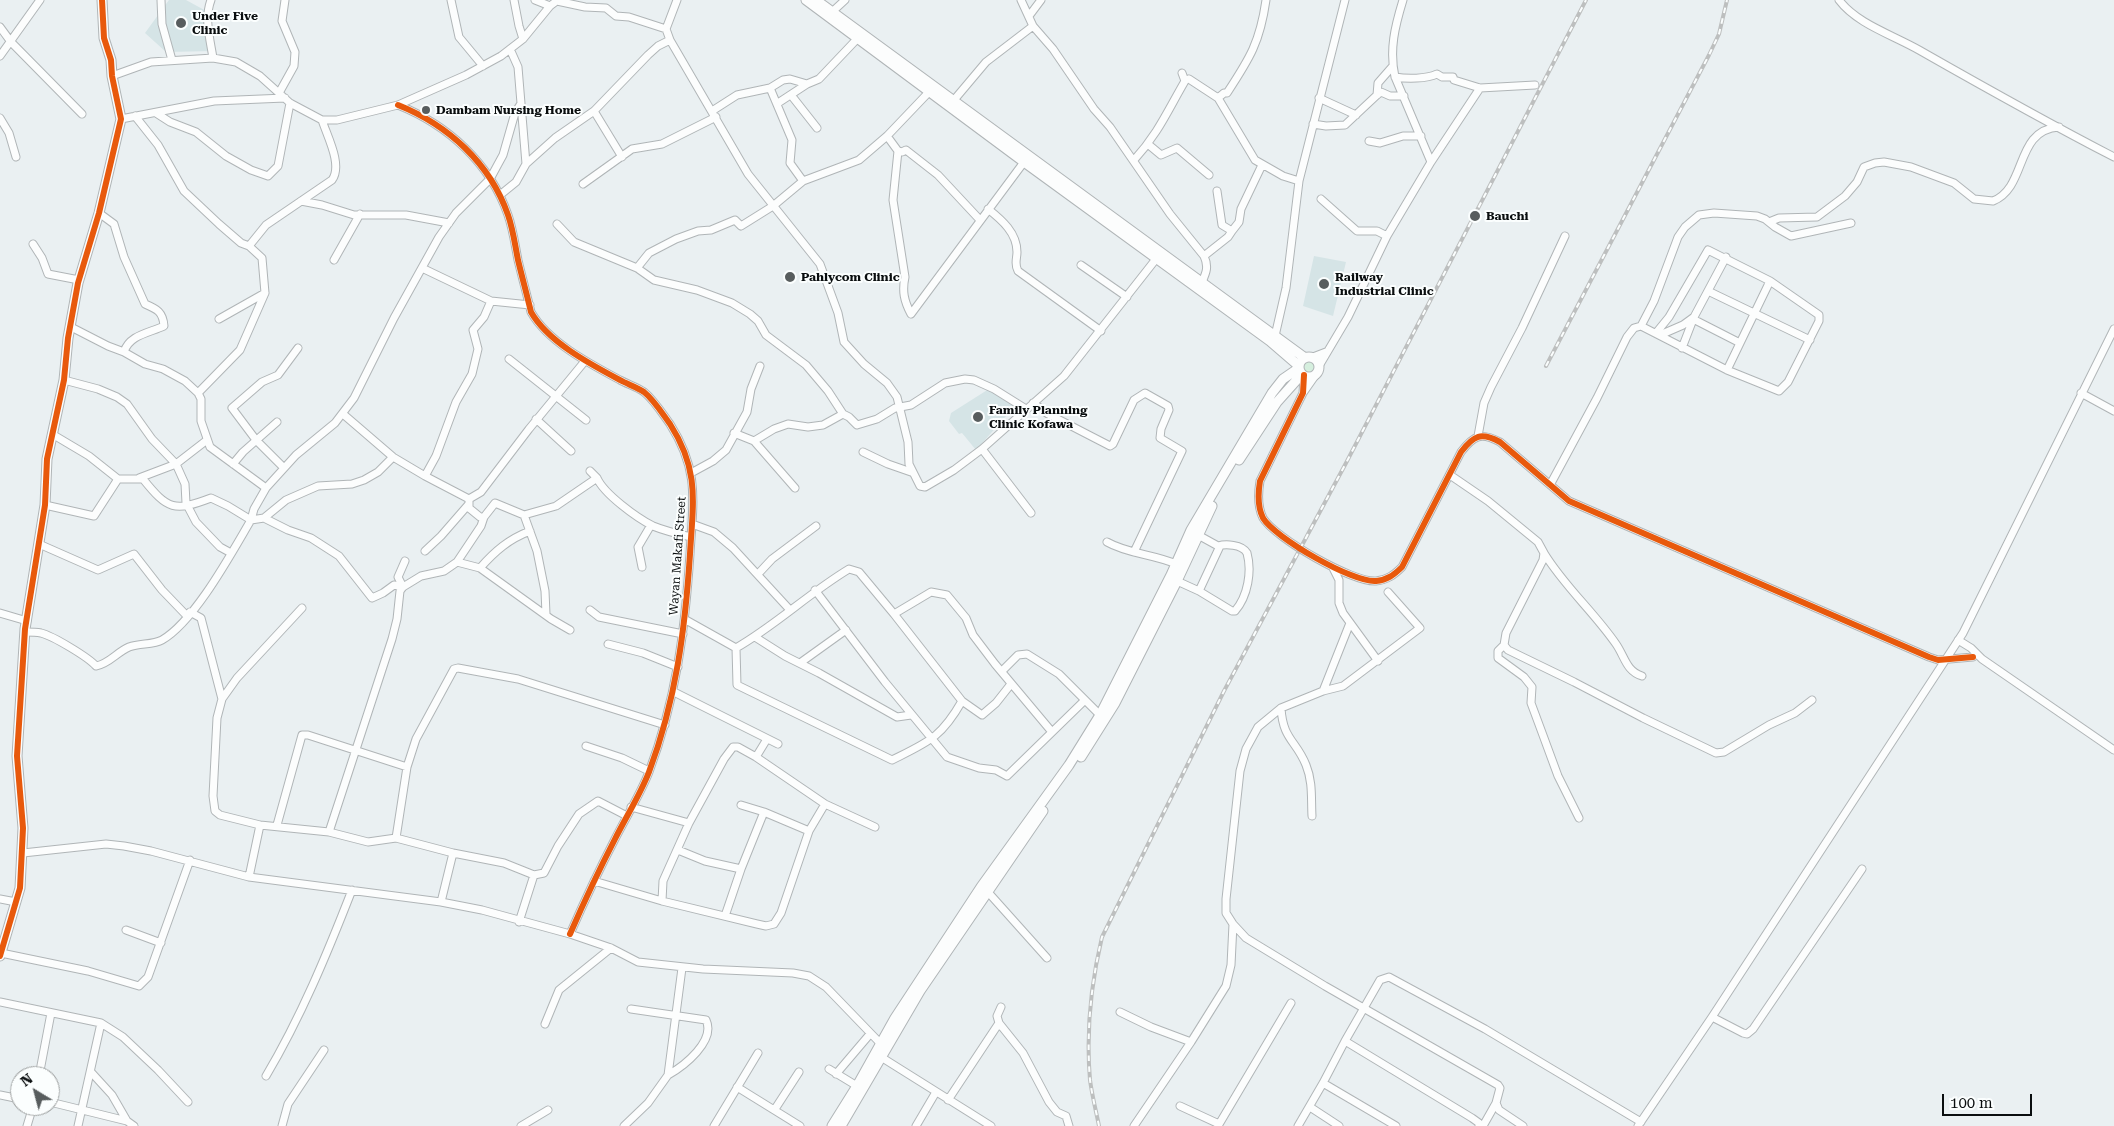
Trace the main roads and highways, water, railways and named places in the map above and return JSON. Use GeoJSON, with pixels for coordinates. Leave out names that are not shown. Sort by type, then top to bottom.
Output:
{"type":"FeatureCollection","features":[{"type":"Feature","properties":{"kind":"railway"},"geometry":{"type":"LineString","coordinates":[[1099,1126],[1090,1080],[1089,1026],[1092,990],[1102,937],[1224,691],[1346,463],[1586,0]]}},
{"type":"Feature","properties":{"kind":"railway"},"geometry":{"type":"LineString","coordinates":[[1546,366],[1709,55],[1719,34],[1727,0]]}},
{"type":"Feature","properties":{"kind":"place","name":"Under Five Clinic"},"geometry":{"type":"Point","coordinates":[181,23]}},
{"type":"Feature","properties":{"kind":"place","name":"Dambam Nursing Home"},"geometry":{"type":"Point","coordinates":[426,110]}},
{"type":"Feature","properties":{"kind":"place","name":"Bauchi"},"geometry":{"type":"Point","coordinates":[1475,216]}},
{"type":"Feature","properties":{"kind":"place","name":"Pahlycom Clinic"},"geometry":{"type":"Point","coordinates":[790,277]}},
{"type":"Feature","properties":{"kind":"place","name":"Railway Industrial Clinic"},"geometry":{"type":"Point","coordinates":[1324,284]}},
{"type":"Feature","properties":{"kind":"place","name":"Family Planning Clinic Kofawa"},"geometry":{"type":"Point","coordinates":[978,417]}}]}
